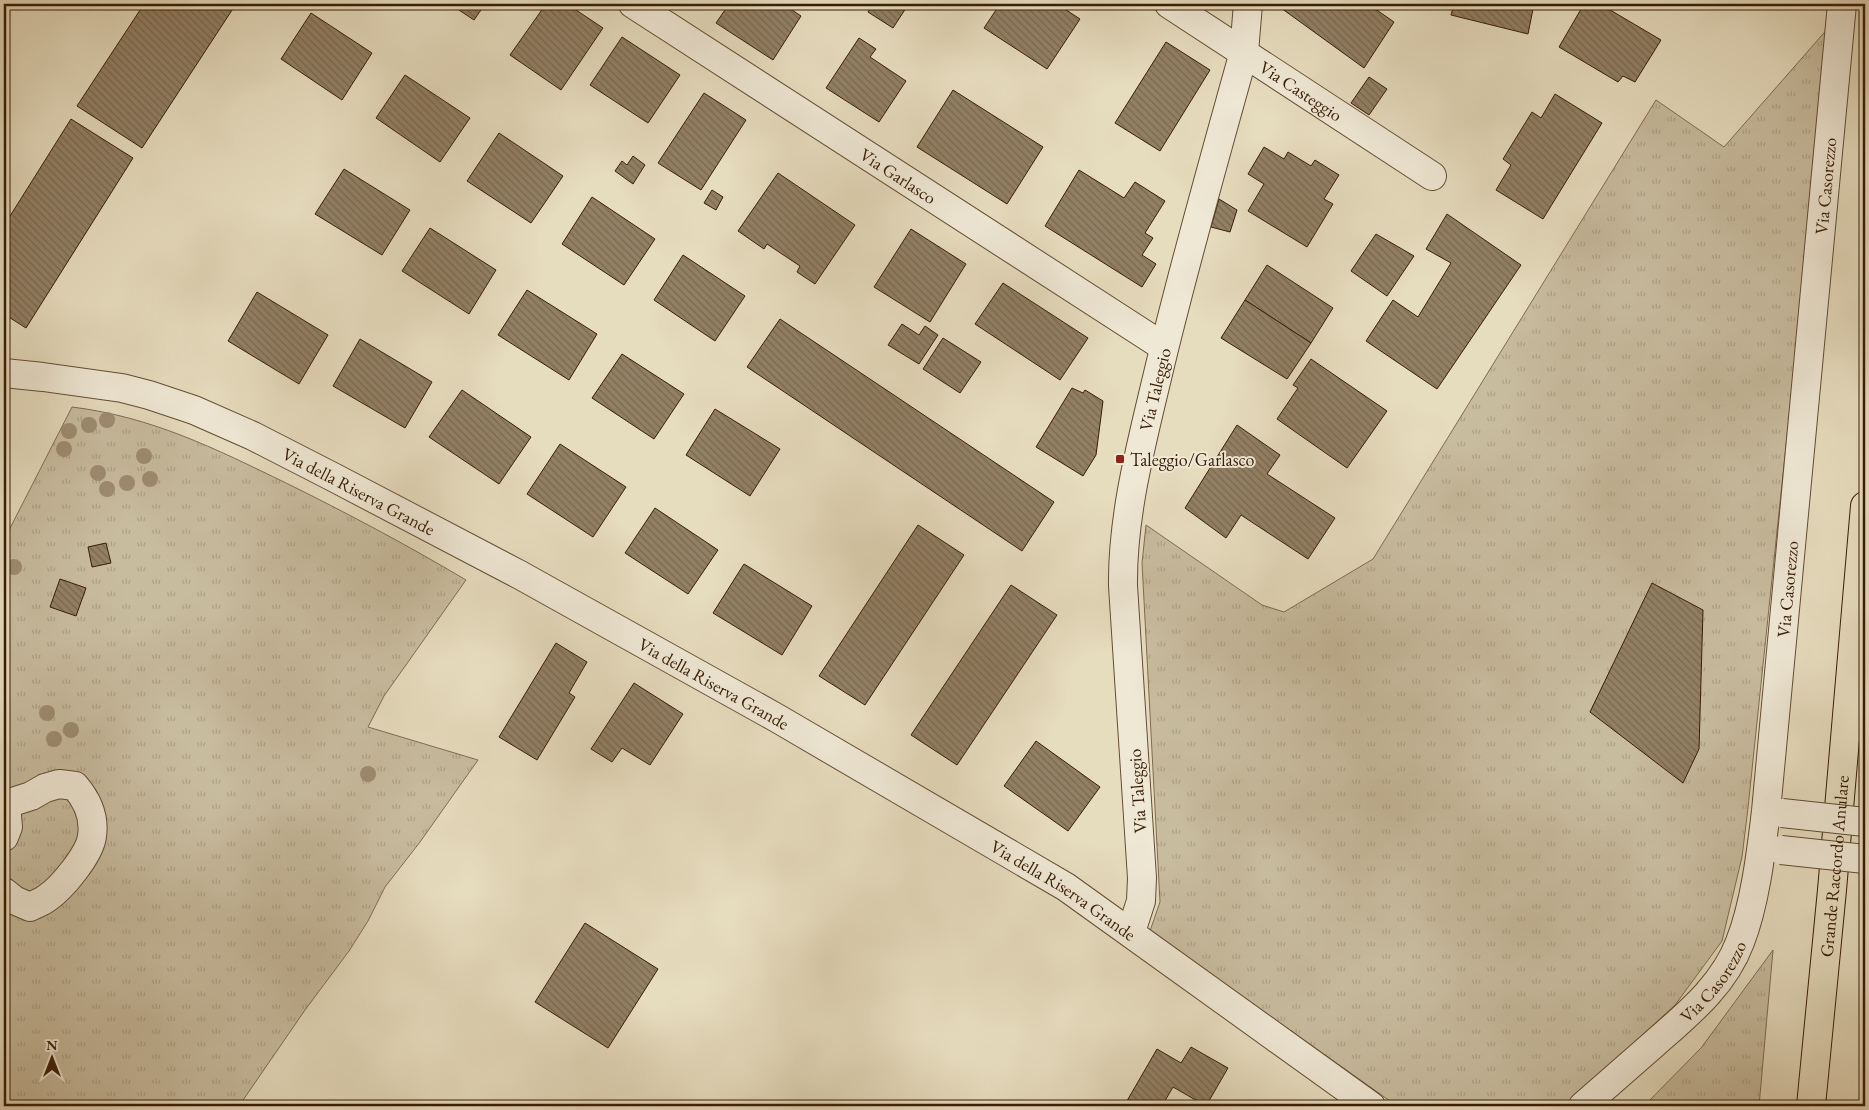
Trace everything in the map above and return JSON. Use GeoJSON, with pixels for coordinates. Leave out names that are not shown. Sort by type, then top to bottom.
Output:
{"type":"FeatureCollection","features":[{"type":"Feature","properties":{"kind":"highway","name":"Grande Raccordo Anulare"},"geometry":{"type":"LineString","coordinates":[[1811,1106],[1832,890],[1865,506]]}},
{"type":"Feature","properties":{"kind":"street","name":"Via Garlasco"},"geometry":{"type":"LineString","coordinates":[[633,4],[1164,347]]}},
{"type":"Feature","properties":{"kind":"street","name":"Via Casteggio"},"geometry":{"type":"LineString","coordinates":[[1169,4],[1432,176]]}},
{"type":"Feature","properties":{"kind":"street","name":"Via Taleggio"},"geometry":{"type":"LineString","coordinates":[[1131,932],[1141,901],[1142,878],[1123,586],[1124,553],[1140,448],[1164,347],[1244,52],[1248,4]]}},
{"type":"Feature","properties":{"kind":"street","name":"Via Casorezzo"},"geometry":{"type":"LineString","coordinates":[[1583,1106],[1697,1006],[1721,978],[1740,942],[1753,894],[1771,849],[1842,4]]}},
{"type":"Feature","properties":{"kind":"street","name":"Via della Riserva Grande"},"geometry":{"type":"LineString","coordinates":[[7,373],[89,383],[149,395],[194,410],[253,436],[520,575],[775,717],[1043,873],[1131,932],[1371,1106]]}},
{"type":"Feature","properties":{"kind":"street"},"geometry":{"type":"LineString","coordinates":[[4,892],[14,900],[30,907],[47,898],[78,866],[92,837],[92,816],[86,798],[75,786],[59,784],[45,788],[5,818]]}},
{"type":"Feature","properties":{"kind":"street"},"geometry":{"type":"LineString","coordinates":[[1774,812],[1865,822]]}},
{"type":"Feature","properties":{"kind":"street"},"geometry":{"type":"LineString","coordinates":[[1771,849],[1865,859]]}},
{"type":"Feature","properties":{"kind":"green space"},"geometry":{"type":"Polygon","coordinates":[[[1830,26],[1748,808],[1742,857],[1722,941],[1675,1005],[1565,1106],[1397,1106],[1150,931],[1160,902],[1142,563],[1146,525],[1262,605],[1284,612],[1373,559],[1656,100],[1724,147],[1830,26]]]}},
{"type":"Feature","properties":{"kind":"green space"},"geometry":{"type":"Polygon","coordinates":[[[72,407],[129,418],[208,446],[332,506],[466,580],[384,696],[368,727],[478,760],[420,842],[385,887],[368,921],[349,951],[305,1010],[239,1106],[4,1106],[4,540],[72,407]]]}},
{"type":"Feature","properties":{"kind":"green space"},"geometry":{"type":"Polygon","coordinates":[[[1773,950],[1759,1106],[1644,1106],[1701,1048],[1773,950]]]}},
{"type":"Feature","properties":{"kind":"building"},"geometry":{"type":"Polygon","coordinates":[[[144,4],[236,4],[142,148],[77,106],[144,4]]]}},
{"type":"Feature","properties":{"kind":"building"},"geometry":{"type":"Polygon","coordinates":[[[450,4],[485,4],[474,20],[450,4]]]}},
{"type":"Feature","properties":{"kind":"building"},"geometry":{"type":"Polygon","coordinates":[[[546,4],[567,4],[603,28],[561,90],[510,55],[546,4]]]}},
{"type":"Feature","properties":{"kind":"building"},"geometry":{"type":"Polygon","coordinates":[[[729,4],[783,4],[801,16],[773,60],[716,23],[729,4]]]}},
{"type":"Feature","properties":{"kind":"building"},"geometry":{"type":"Polygon","coordinates":[[[873,4],[900,4],[906,8],[893,28],[868,12],[873,4]]]}},
{"type":"Feature","properties":{"kind":"building"},"geometry":{"type":"Polygon","coordinates":[[[1000,4],[1057,4],[1080,19],[1047,69],[984,28],[1000,4]]]}},
{"type":"Feature","properties":{"kind":"building"},"geometry":{"type":"Polygon","coordinates":[[[1284,4],[1368,4],[1394,22],[1364,68],[1281,8],[1284,4]]]}},
{"type":"Feature","properties":{"kind":"building"},"geometry":{"type":"Polygon","coordinates":[[[1454,4],[1534,4],[1528,34],[1451,15],[1454,4]]]}},
{"type":"Feature","properties":{"kind":"building"},"geometry":{"type":"Polygon","coordinates":[[[1584,4],[1600,4],[1661,40],[1635,82],[1623,76],[1618,82],[1559,47],[1584,4]]]}},
{"type":"Feature","properties":{"kind":"building"},"geometry":{"type":"Polygon","coordinates":[[[311,13],[372,53],[342,100],[281,59],[311,13]]]}},
{"type":"Feature","properties":{"kind":"building"},"geometry":{"type":"Polygon","coordinates":[[[622,37],[680,75],[648,123],[590,85],[622,37]]]}},
{"type":"Feature","properties":{"kind":"building"},"geometry":{"type":"Polygon","coordinates":[[[859,38],[876,49],[870,57],[906,81],[879,122],[826,88],[859,38]]]}},
{"type":"Feature","properties":{"kind":"building"},"geometry":{"type":"Polygon","coordinates":[[[1166,42],[1210,70],[1160,151],[1115,123],[1166,42]]]}},
{"type":"Feature","properties":{"kind":"building"},"geometry":{"type":"Polygon","coordinates":[[[405,75],[470,118],[440,162],[376,118],[405,75]]]}},
{"type":"Feature","properties":{"kind":"building"},"geometry":{"type":"Polygon","coordinates":[[[1369,77],[1387,89],[1369,115],[1351,103],[1369,77]]]}},
{"type":"Feature","properties":{"kind":"building"},"geometry":{"type":"Polygon","coordinates":[[[953,90],[1043,147],[1007,204],[917,147],[953,90]]]}},
{"type":"Feature","properties":{"kind":"building"},"geometry":{"type":"Polygon","coordinates":[[[704,93],[746,120],[701,190],[658,163],[704,93]]]}},
{"type":"Feature","properties":{"kind":"building"},"geometry":{"type":"Polygon","coordinates":[[[1555,94],[1602,123],[1543,219],[1496,190],[1511,165],[1503,159],[1532,112],[1541,118],[1555,94]]]}},
{"type":"Feature","properties":{"kind":"building"},"geometry":{"type":"Polygon","coordinates":[[[71,119],[133,158],[26,328],[4,314],[4,224],[71,119]]]}},
{"type":"Feature","properties":{"kind":"building"},"geometry":{"type":"Polygon","coordinates":[[[499,133],[563,176],[531,223],[467,181],[499,133]]]}},
{"type":"Feature","properties":{"kind":"building"},"geometry":{"type":"Polygon","coordinates":[[[1264,147],[1284,159],[1288,152],[1311,166],[1315,160],[1339,175],[1324,199],[1333,204],[1307,247],[1248,211],[1264,184],[1248,174],[1264,147]]]}},
{"type":"Feature","properties":{"kind":"building"},"geometry":{"type":"Polygon","coordinates":[[[633,156],[645,165],[633,184],[615,171],[622,161],[627,165],[633,156]]]}},
{"type":"Feature","properties":{"kind":"building"},"geometry":{"type":"Polygon","coordinates":[[[344,169],[410,210],[382,255],[315,214],[344,169]]]}},
{"type":"Feature","properties":{"kind":"building"},"geometry":{"type":"Polygon","coordinates":[[[1079,170],[1124,198],[1135,182],[1165,201],[1145,233],[1153,238],[1142,255],[1156,264],[1142,287],[1045,226],[1079,170]]]}},
{"type":"Feature","properties":{"kind":"building"},"geometry":{"type":"Polygon","coordinates":[[[778,173],[855,225],[815,284],[797,272],[800,266],[767,244],[764,249],[738,231],[778,173]]]}},
{"type":"Feature","properties":{"kind":"building"},"geometry":{"type":"Polygon","coordinates":[[[712,190],[723,197],[716,210],[704,203],[712,190]]]}},
{"type":"Feature","properties":{"kind":"building"},"geometry":{"type":"Polygon","coordinates":[[[592,197],[655,239],[624,285],[562,244],[592,197]]]}},
{"type":"Feature","properties":{"kind":"building"},"geometry":{"type":"Polygon","coordinates":[[[1219,199],[1237,210],[1230,232],[1211,227],[1219,199]]]}},
{"type":"Feature","properties":{"kind":"building"},"geometry":{"type":"Polygon","coordinates":[[[1447,214],[1521,265],[1437,389],[1366,341],[1393,300],[1418,317],[1451,263],[1426,249],[1447,214]]]}},
{"type":"Feature","properties":{"kind":"building"},"geometry":{"type":"Polygon","coordinates":[[[430,228],[496,270],[469,314],[402,271],[430,228]]]}},
{"type":"Feature","properties":{"kind":"building"},"geometry":{"type":"Polygon","coordinates":[[[911,229],[966,264],[930,322],[874,287],[911,229]]]}},
{"type":"Feature","properties":{"kind":"building"},"geometry":{"type":"Polygon","coordinates":[[[1376,234],[1414,256],[1387,296],[1351,271],[1376,234]]]}},
{"type":"Feature","properties":{"kind":"building"},"geometry":{"type":"Polygon","coordinates":[[[683,255],[745,296],[715,341],[654,300],[683,255]]]}},
{"type":"Feature","properties":{"kind":"building"},"geometry":{"type":"Polygon","coordinates":[[[1267,265],[1333,308],[1311,343],[1245,300],[1267,265]]]}},
{"type":"Feature","properties":{"kind":"building"},"geometry":{"type":"Polygon","coordinates":[[[1003,283],[1088,338],[1060,380],[975,324],[1003,283]]]}},
{"type":"Feature","properties":{"kind":"building"},"geometry":{"type":"Polygon","coordinates":[[[527,290],[597,334],[569,380],[498,335],[527,290]]]}},
{"type":"Feature","properties":{"kind":"building"},"geometry":{"type":"Polygon","coordinates":[[[257,292],[328,335],[299,384],[228,341],[257,292]]]}},
{"type":"Feature","properties":{"kind":"building"},"geometry":{"type":"Polygon","coordinates":[[[1245,300],[1311,343],[1287,379],[1221,338],[1245,300]]]}},
{"type":"Feature","properties":{"kind":"building"},"geometry":{"type":"Polygon","coordinates":[[[780,319],[1054,502],[1022,551],[747,367],[780,319]]]}},
{"type":"Feature","properties":{"kind":"building"},"geometry":{"type":"Polygon","coordinates":[[[902,324],[919,335],[925,326],[938,335],[919,364],[888,345],[902,324]]]}},
{"type":"Feature","properties":{"kind":"building"},"geometry":{"type":"Polygon","coordinates":[[[943,338],[981,362],[960,393],[923,369],[943,338]]]}},
{"type":"Feature","properties":{"kind":"building"},"geometry":{"type":"Polygon","coordinates":[[[360,339],[432,382],[405,428],[333,386],[360,339]]]}},
{"type":"Feature","properties":{"kind":"building"},"geometry":{"type":"Polygon","coordinates":[[[622,354],[684,394],[654,439],[592,398],[622,354]]]}},
{"type":"Feature","properties":{"kind":"building"},"geometry":{"type":"Polygon","coordinates":[[[1311,359],[1387,411],[1347,468],[1277,419],[1298,388],[1293,385],[1311,359]]]}},
{"type":"Feature","properties":{"kind":"building"},"geometry":{"type":"Polygon","coordinates":[[[1072,388],[1083,393],[1085,390],[1103,401],[1096,455],[1083,476],[1036,447],[1072,388]]]}},
{"type":"Feature","properties":{"kind":"building"},"geometry":{"type":"Polygon","coordinates":[[[462,390],[531,437],[499,484],[429,437],[462,390]]]}},
{"type":"Feature","properties":{"kind":"building"},"geometry":{"type":"Polygon","coordinates":[[[715,409],[780,449],[750,496],[686,455],[715,409]]]}},
{"type":"Feature","properties":{"kind":"building"},"geometry":{"type":"Polygon","coordinates":[[[1237,425],[1280,455],[1267,474],[1335,518],[1308,559],[1241,515],[1226,538],[1185,508],[1237,425]]]}},
{"type":"Feature","properties":{"kind":"building"},"geometry":{"type":"Polygon","coordinates":[[[560,444],[626,487],[593,537],[527,494],[560,444]]]}},
{"type":"Feature","properties":{"kind":"building"},"geometry":{"type":"Polygon","coordinates":[[[655,508],[718,550],[688,594],[625,553],[655,508]]]}},
{"type":"Feature","properties":{"kind":"building"},"geometry":{"type":"Polygon","coordinates":[[[918,525],[964,555],[865,705],[819,676],[918,525]]]}},
{"type":"Feature","properties":{"kind":"building"},"geometry":{"type":"Polygon","coordinates":[[[106,543],[111,563],[92,567],[88,547],[106,543]]]}},
{"type":"Feature","properties":{"kind":"building"},"geometry":{"type":"Polygon","coordinates":[[[744,564],[812,606],[782,655],[713,613],[744,564]]]}},
{"type":"Feature","properties":{"kind":"building"},"geometry":{"type":"Polygon","coordinates":[[[60,579],[86,588],[76,616],[50,607],[60,579]]]}},
{"type":"Feature","properties":{"kind":"building"},"geometry":{"type":"Polygon","coordinates":[[[1652,583],[1703,610],[1699,749],[1683,783],[1590,712],[1652,583]]]}},
{"type":"Feature","properties":{"kind":"building"},"geometry":{"type":"Polygon","coordinates":[[[1011,585],[1057,615],[957,765],[911,735],[1011,585]]]}},
{"type":"Feature","properties":{"kind":"building"},"geometry":{"type":"Polygon","coordinates":[[[556,643],[587,662],[569,693],[575,697],[537,760],[499,737],[556,643]]]}},
{"type":"Feature","properties":{"kind":"building"},"geometry":{"type":"Polygon","coordinates":[[[634,683],[683,714],[650,765],[622,748],[612,762],[591,749],[634,683]]]}},
{"type":"Feature","properties":{"kind":"building"},"geometry":{"type":"Polygon","coordinates":[[[1036,741],[1100,787],[1068,831],[1004,786],[1036,741]]]}},
{"type":"Feature","properties":{"kind":"building"},"geometry":{"type":"Polygon","coordinates":[[[585,923],[658,969],[608,1048],[535,1002],[585,923]]]}},
{"type":"Feature","properties":{"kind":"building"},"geometry":{"type":"Polygon","coordinates":[[[1191,1047],[1228,1068],[1206,1106],[1173,1087],[1162,1106],[1124,1106],[1157,1049],[1181,1063],[1191,1047]]]}},
{"type":"Feature","properties":{"kind":"place","name":"Taleggio/Garlasco"},"geometry":{"type":"Point","coordinates":[1120,459]}}]}
